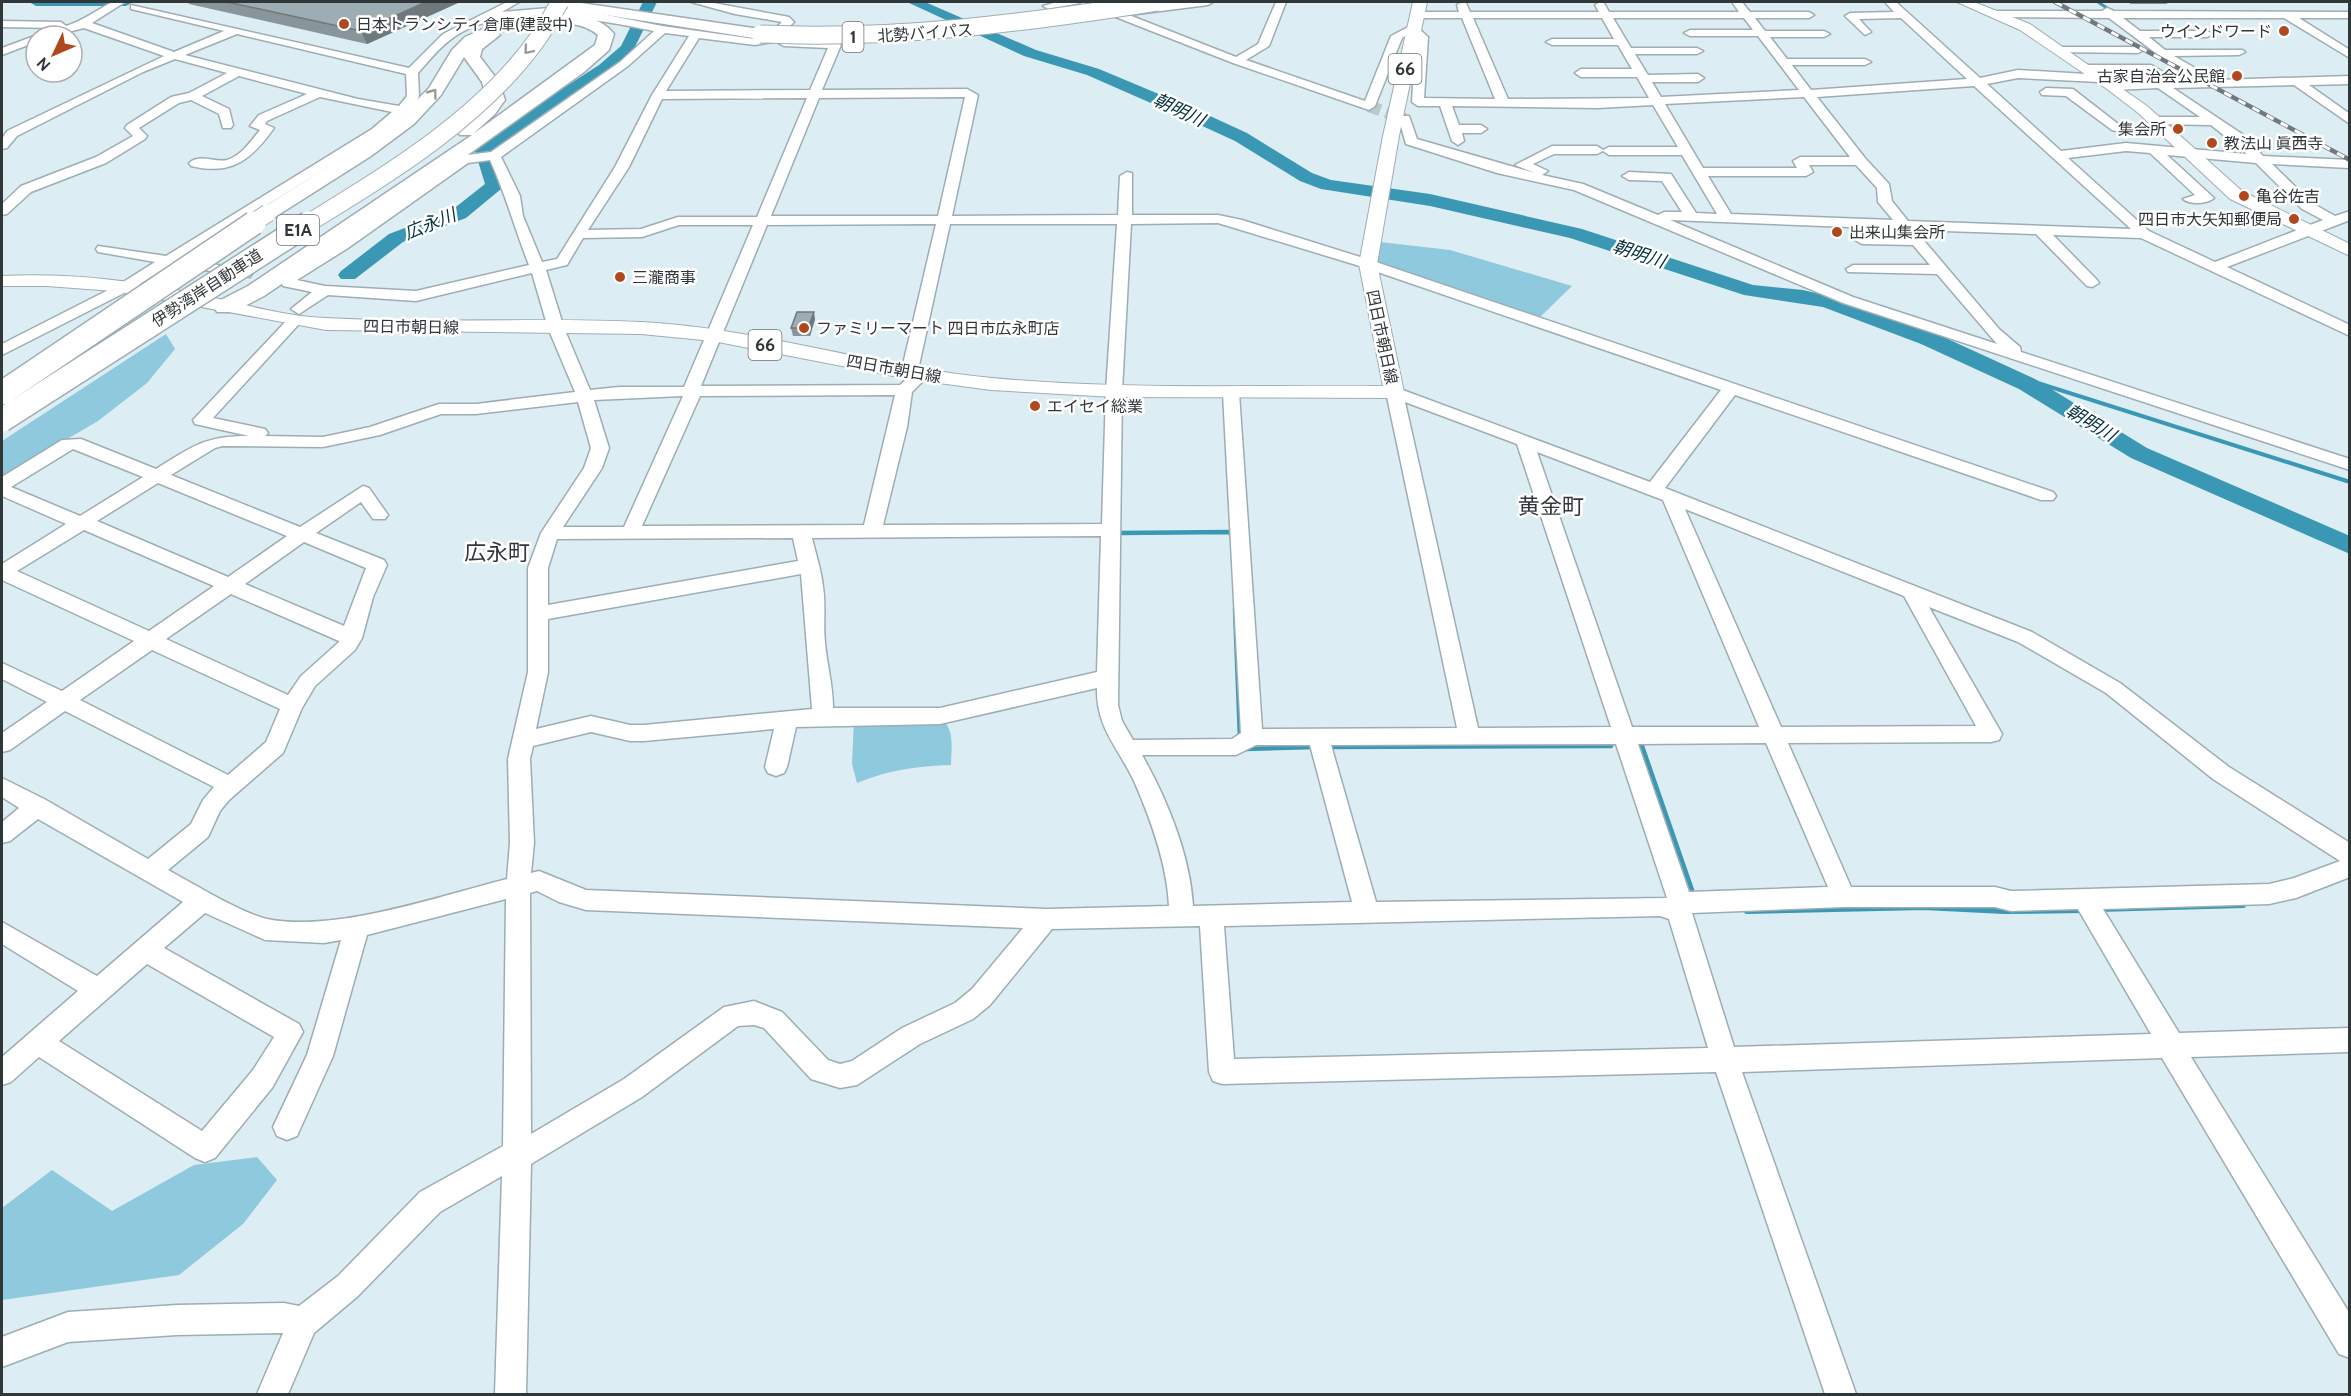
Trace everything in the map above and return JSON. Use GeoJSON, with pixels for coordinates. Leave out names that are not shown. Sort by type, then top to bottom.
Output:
{"type":"FeatureCollection","features":[{"type":"Feature","properties":{"kind":"highway","name":"1"},"geometry":{"type":"LineString","coordinates":[[531,2],[640,15],[691,29]]}},
{"type":"Feature","properties":{"kind":"highway"},"geometry":{"type":"LineString","coordinates":[[540,2],[559,2]]}},
{"type":"Feature","properties":{"kind":"highway","name":"伊勢湾岸自動車道"},"geometry":{"type":"LineString","coordinates":[[2,400],[320,199],[408,140],[488,74],[522,35],[540,2]]}},
{"type":"Feature","properties":{"kind":"highway","name":"伊勢湾岸自動車道"},"geometry":{"type":"LineString","coordinates":[[2,420],[425,144],[506,75],[541,34],[559,2]]}},
{"type":"Feature","properties":{"kind":"highway","name":"北勢バイパス"},"geometry":{"type":"LineString","coordinates":[[691,29],[763,38],[849,38],[947,33],[994,28],[1157,2]]}},
{"type":"Feature","properties":{"kind":"highway","name":"1"},"geometry":{"type":"LineString","coordinates":[[947,33],[1018,26],[1182,2]]}},
{"type":"Feature","properties":{"kind":"highway","name":"1"},"geometry":{"type":"LineString","coordinates":[[994,28],[1118,8]]}},
{"type":"Feature","properties":{"kind":"highway"},"geometry":{"type":"LineString","coordinates":[[2,393],[224,241],[393,132],[423,105],[456,56],[472,40],[507,25],[549,19],[590,24],[603,30],[606,38],[603,47],[578,68],[306,262],[225,307]]}},
{"type":"Feature","properties":{"kind":"highway"},"geometry":{"type":"LineString","coordinates":[[2,426],[159,326],[273,260],[367,200],[465,131],[489,110],[496,100],[490,82],[472,57],[474,48],[480,42],[508,29],[544,23],[578,25],[596,34],[597,43],[586,56],[373,206],[246,288],[225,307]]}},
{"type":"Feature","properties":{"kind":"main road"},"geometry":{"type":"LineString","coordinates":[[1964,2],[2001,10],[2104,81],[2155,121],[2236,195],[2349,251]]}},
{"type":"Feature","properties":{"kind":"main road","name":"四日市朝日線"},"geometry":{"type":"LineString","coordinates":[[2,281],[72,281],[125,287],[225,307],[296,315],[367,327],[641,328],[713,335],[912,379],[1114,391],[1394,392],[1369,262],[1391,136],[1417,15]]}},
{"type":"Feature","properties":{"kind":"street"},"geometry":{"type":"LineString","coordinates":[[82,24],[118,2]]}},
{"type":"Feature","properties":{"kind":"street"},"geometry":{"type":"LineString","coordinates":[[2,350],[125,287],[361,142],[403,110],[413,96],[412,72],[447,36],[514,2]]}},
{"type":"Feature","properties":{"kind":"street"},"geometry":{"type":"LineString","coordinates":[[696,2],[788,20],[780,31],[763,38]]}},
{"type":"Feature","properties":{"kind":"street"},"geometry":{"type":"LineString","coordinates":[[1048,6],[1075,2]]}},
{"type":"Feature","properties":{"kind":"street"},"geometry":{"type":"LineString","coordinates":[[1085,2],[1118,8],[1237,61],[1369,106],[1396,36],[1417,15],[1513,15],[1609,20]]}},
{"type":"Feature","properties":{"kind":"street"},"geometry":{"type":"LineString","coordinates":[[1118,8],[1208,2]]}},
{"type":"Feature","properties":{"kind":"street"},"geometry":{"type":"LineString","coordinates":[[1237,61],[1263,46],[1281,2]]}},
{"type":"Feature","properties":{"kind":"street"},"geometry":{"type":"LineString","coordinates":[[1460,2],[1503,103]]}},
{"type":"Feature","properties":{"kind":"street"},"geometry":{"type":"LineString","coordinates":[[1506,2],[1513,15]]}},
{"type":"Feature","properties":{"kind":"street"},"geometry":{"type":"LineString","coordinates":[[1598,2],[1727,219]]}},
{"type":"Feature","properties":{"kind":"street"},"geometry":{"type":"LineString","coordinates":[[1737,2],[1860,161],[1884,187],[1885,202],[1993,332],[2023,357]]}},
{"type":"Feature","properties":{"kind":"street"},"geometry":{"type":"LineString","coordinates":[[1890,2],[2148,236],[2349,331]]}},
{"type":"Feature","properties":{"kind":"street"},"geometry":{"type":"LineString","coordinates":[[2095,2],[2162,53],[2214,83]]}},
{"type":"Feature","properties":{"kind":"street"},"geometry":{"type":"LineString","coordinates":[[2267,2],[2349,55]]}},
{"type":"Feature","properties":{"kind":"street"},"geometry":{"type":"LineString","coordinates":[[135,7],[412,72]]}},
{"type":"Feature","properties":{"kind":"street"},"geometry":{"type":"LineString","coordinates":[[2001,10],[2111,14],[2286,14],[2348,7]]}},
{"type":"Feature","properties":{"kind":"street"},"geometry":{"type":"LineString","coordinates":[[486,15],[568,11],[640,15],[624,64],[547,122],[489,156],[464,159],[343,245],[306,262],[287,280],[288,283],[325,290],[416,296],[562,262],[622,167],[691,29]]}},
{"type":"Feature","properties":{"kind":"street"},"geometry":{"type":"LineString","coordinates":[[1417,15],[1422,37],[1418,102],[1657,101],[1809,94],[1897,89],[1977,81],[2018,74],[2161,85],[2349,80]]}},
{"type":"Feature","properties":{"kind":"street"},"geometry":{"type":"LineString","coordinates":[[1557,25],[1609,20],[1809,15]]}},
{"type":"Feature","properties":{"kind":"street"},"geometry":{"type":"LineString","coordinates":[[1865,32],[1850,16],[1906,15]]}},
{"type":"Feature","properties":{"kind":"street"},"geometry":{"type":"LineString","coordinates":[[2,24],[24,24]]}},
{"type":"Feature","properties":{"kind":"street"},"geometry":{"type":"LineString","coordinates":[[84,26],[175,56],[318,93],[403,110]]}},
{"type":"Feature","properties":{"kind":"street"},"geometry":{"type":"LineString","coordinates":[[2,145],[10,138],[6,133],[139,70],[237,30]]}},
{"type":"Feature","properties":{"kind":"street"},"geometry":{"type":"LineString","coordinates":[[1690,33],[1824,34]]}},
{"type":"Feature","properties":{"kind":"street"},"geometry":{"type":"LineString","coordinates":[[2137,34],[2207,34]]}},
{"type":"Feature","properties":{"kind":"street"},"geometry":{"type":"LineString","coordinates":[[627,533],[692,397],[690,393],[713,335],[835,45],[763,38]]}},
{"type":"Feature","properties":{"kind":"street"},"geometry":{"type":"LineString","coordinates":[[1552,42],[1669,69]]}},
{"type":"Feature","properties":{"kind":"street"},"geometry":{"type":"LineString","coordinates":[[2,52],[24,43]]}},
{"type":"Feature","properties":{"kind":"street"},"geometry":{"type":"LineString","coordinates":[[2,44],[15,46]]}},
{"type":"Feature","properties":{"kind":"street"},"geometry":{"type":"LineString","coordinates":[[2059,50],[2138,50]]}},
{"type":"Feature","properties":{"kind":"street"},"geometry":{"type":"LineString","coordinates":[[1697,51],[1634,61],[1583,63],[1634,61],[1698,78]]}},
{"type":"Feature","properties":{"kind":"street"},"geometry":{"type":"LineString","coordinates":[[2162,53],[2239,51]]}},
{"type":"Feature","properties":{"kind":"street"},"geometry":{"type":"LineString","coordinates":[[1783,62],[1865,62]]}},
{"type":"Feature","properties":{"kind":"street"},"geometry":{"type":"LineString","coordinates":[[2046,92],[2069,92],[2151,69],[2176,84]]}},
{"type":"Feature","properties":{"kind":"street"},"geometry":{"type":"LineString","coordinates":[[2,211],[26,189],[72,168],[101,160],[126,148],[141,136],[131,128],[175,100],[193,96],[238,72]]}},
{"type":"Feature","properties":{"kind":"street"},"geometry":{"type":"LineString","coordinates":[[2295,81],[2349,120]]}},
{"type":"Feature","properties":{"kind":"street"},"geometry":{"type":"LineString","coordinates":[[2161,85],[2237,136],[2307,206],[2333,220]]}},
{"type":"Feature","properties":{"kind":"street"},"geometry":{"type":"LineString","coordinates":[[2069,92],[2116,128]]}},
{"type":"Feature","properties":{"kind":"street"},"geometry":{"type":"LineString","coordinates":[[196,163],[225,164],[237,160],[250,150],[268,128],[256,126],[264,118],[318,93]]}},
{"type":"Feature","properties":{"kind":"street"},"geometry":{"type":"LineString","coordinates":[[658,95],[967,93],[972,96],[943,220],[912,379],[872,531]]}},
{"type":"Feature","properties":{"kind":"street"},"geometry":{"type":"LineString","coordinates":[[193,96],[225,112],[227,126]]}},
{"type":"Feature","properties":{"kind":"street"},"geometry":{"type":"LineString","coordinates":[[1445,102],[1456,135],[1481,129]]}},
{"type":"Feature","properties":{"kind":"street"},"geometry":{"type":"LineString","coordinates":[[1405,119],[1411,141],[1502,170],[1562,182],[1623,205],[1831,294],[2349,465]]}},
{"type":"Feature","properties":{"kind":"street"},"geometry":{"type":"LineString","coordinates":[[2155,121],[2214,121]]}},
{"type":"Feature","properties":{"kind":"street"},"geometry":{"type":"LineString","coordinates":[[2058,154],[2126,147],[2260,158],[2301,164],[2349,164]]}},
{"type":"Feature","properties":{"kind":"street"},"geometry":{"type":"LineString","coordinates":[[1675,217],[1569,178],[1522,165],[1552,150],[1685,151]]}},
{"type":"Feature","properties":{"kind":"street"},"geometry":{"type":"LineString","coordinates":[[2154,150],[2207,198],[2190,199]]}},
{"type":"Feature","properties":{"kind":"street"},"geometry":{"type":"LineString","coordinates":[[489,156],[513,196],[516,216],[546,289],[556,328],[584,395],[600,448],[598,457],[550,533],[538,568],[536,690],[519,759],[522,843],[518,887],[517,1155],[511,1395]]}},
{"type":"Feature","properties":{"kind":"street"},"geometry":{"type":"LineString","coordinates":[[1699,172],[1806,172],[1800,162],[1860,161]]}},
{"type":"Feature","properties":{"kind":"street"},"geometry":{"type":"LineString","coordinates":[[1127,176],[1114,391],[1106,678],[1111,722],[1147,787],[1180,879],[1182,916]]}},
{"type":"Feature","properties":{"kind":"street"},"geometry":{"type":"LineString","coordinates":[[1629,176],[1666,177],[1692,218]]}},
{"type":"Feature","properties":{"kind":"street"},"geometry":{"type":"LineString","coordinates":[[1623,205],[1675,217],[1692,218],[2148,236],[2181,235]]}},
{"type":"Feature","properties":{"kind":"street"},"geometry":{"type":"LineString","coordinates":[[2214,267],[2349,215]]}},
{"type":"Feature","properties":{"kind":"street"},"geometry":{"type":"LineString","coordinates":[[578,234],[642,233],[678,221],[1218,219],[1369,262],[1731,389],[2047,496]]}},
{"type":"Feature","properties":{"kind":"street"},"geometry":{"type":"LineString","coordinates":[[2040,230],[2092,283]]}},
{"type":"Feature","properties":{"kind":"street"},"geometry":{"type":"LineString","coordinates":[[1862,240],[1919,241]]}},
{"type":"Feature","properties":{"kind":"street"},"geometry":{"type":"LineString","coordinates":[[103,249],[249,275]]}},
{"type":"Feature","properties":{"kind":"street"},"geometry":{"type":"LineString","coordinates":[[1852,269],[1943,270]]}},
{"type":"Feature","properties":{"kind":"street"},"geometry":{"type":"LineString","coordinates":[[2259,289],[2274,284]]}},
{"type":"Feature","properties":{"kind":"street"},"geometry":{"type":"LineString","coordinates":[[268,441],[264,435],[248,429],[201,420],[296,315],[325,290]]}},
{"type":"Feature","properties":{"kind":"street"},"geometry":{"type":"LineString","coordinates":[[2,572],[209,444],[222,441],[323,442],[374,431],[439,409],[503,406],[584,395],[619,392],[690,393],[912,379]]}},
{"type":"Feature","properties":{"kind":"street"},"geometry":{"type":"LineString","coordinates":[[1662,494],[1731,389]]}},
{"type":"Feature","properties":{"kind":"street"},"geometry":{"type":"LineString","coordinates":[[1394,392],[1662,494],[2025,637],[2113,688],[2221,773],[2349,855]]}},
{"type":"Feature","properties":{"kind":"street"},"geometry":{"type":"LineString","coordinates":[[1394,392],[1403,424],[1470,735]]}},
{"type":"Feature","properties":{"kind":"street"},"geometry":{"type":"LineString","coordinates":[[1231,393],[1245,742]]}},
{"type":"Feature","properties":{"kind":"street"},"geometry":{"type":"LineString","coordinates":[[1525,442],[1680,907],[1725,1060],[1840,1395]]}},
{"type":"Feature","properties":{"kind":"street"},"geometry":{"type":"LineString","coordinates":[[2,485],[68,444],[75,443],[377,565],[363,597],[352,639],[345,650],[315,673],[292,706],[279,740],[270,754],[211,806],[200,830],[152,870]]}},
{"type":"Feature","properties":{"kind":"street"},"geometry":{"type":"LineString","coordinates":[[2,490],[352,639]]}},
{"type":"Feature","properties":{"kind":"street"},"geometry":{"type":"LineString","coordinates":[[2,744],[363,492],[379,514]]}},
{"type":"Feature","properties":{"kind":"street"},"geometry":{"type":"LineString","coordinates":[[1662,494],[1844,897]]}},
{"type":"Feature","properties":{"kind":"street"},"geometry":{"type":"LineString","coordinates":[[550,533],[802,534],[872,531],[1111,533]]}},
{"type":"Feature","properties":{"kind":"street"},"geometry":{"type":"LineString","coordinates":[[802,534],[811,565],[814,588],[814,632],[817,663],[822,677],[823,716]]}},
{"type":"Feature","properties":{"kind":"street"},"geometry":{"type":"LineString","coordinates":[[537,614],[653,592],[740,580],[811,565]]}},
{"type":"Feature","properties":{"kind":"street"},"geometry":{"type":"LineString","coordinates":[[2,572],[292,706]]}},
{"type":"Feature","properties":{"kind":"street"},"geometry":{"type":"LineString","coordinates":[[1127,750],[1137,747],[1245,742],[1320,744],[1470,735],[1991,734],[1911,592]]}},
{"type":"Feature","properties":{"kind":"street"},"geometry":{"type":"LineString","coordinates":[[2,670],[231,786]]}},
{"type":"Feature","properties":{"kind":"street"},"geometry":{"type":"LineString","coordinates":[[523,740],[591,724],[630,733],[644,733],[823,716],[940,716],[1106,678]]}},
{"type":"Feature","properties":{"kind":"street"},"geometry":{"type":"LineString","coordinates":[[776,767],[788,720]]}},
{"type":"Feature","properties":{"kind":"street"},"geometry":{"type":"LineString","coordinates":[[1320,744],[1367,913]]}},
{"type":"Feature","properties":{"kind":"street"},"geometry":{"type":"LineString","coordinates":[[2,787],[152,870],[202,901],[264,929],[324,932],[357,927],[539,881],[567,896],[586,900],[1046,919],[1680,907],[1844,897],[1995,897],[2011,901],[2088,905],[2269,894],[2296,888],[2349,867]]}},
{"type":"Feature","properties":{"kind":"street"},"geometry":{"type":"LineString","coordinates":[[2,834],[38,807]]}},
{"type":"Feature","properties":{"kind":"street"},"geometry":{"type":"LineString","coordinates":[[2,1073],[202,901]]}},
{"type":"Feature","properties":{"kind":"street"},"geometry":{"type":"LineString","coordinates":[[2088,905],[2349,1343]]}},
{"type":"Feature","properties":{"kind":"street"},"geometry":{"type":"LineString","coordinates":[[1211,915],[1222,1071],[1725,1060],[2349,1040]]}},
{"type":"Feature","properties":{"kind":"street"},"geometry":{"type":"LineString","coordinates":[[273,1395],[303,1322],[348,1286],[430,1202],[633,1088],[733,1015],[754,1013],[764,1015],[773,1020],[820,1070],[840,1076],[857,1073],[910,1036],[964,1011],[981,997],[1046,919]]}},
{"type":"Feature","properties":{"kind":"street"},"geometry":{"type":"LineString","coordinates":[[287,1127],[320,1056],[357,927]]}},
{"type":"Feature","properties":{"kind":"street"},"geometry":{"type":"LineString","coordinates":[[2,932],[98,990]]}},
{"type":"Feature","properties":{"kind":"street"},"geometry":{"type":"LineString","coordinates":[[38,1042],[205,1148],[254,1092],[280,1055],[290,1032],[145,950]]}},
{"type":"Feature","properties":{"kind":"street"},"geometry":{"type":"LineString","coordinates":[[2,1352],[68,1327],[224,1319],[284,1318],[303,1322]]}},
{"type":"Feature","properties":{"kind":"shaded area"},"geometry":{"type":"Polygon","coordinates":[[[1380,242],[1450,250],[1572,286],[1539,318],[1375,261],[1380,242]]]}},
{"type":"Feature","properties":{"kind":"shaded area"},"geometry":{"type":"Polygon","coordinates":[[[166,334],[175,349],[147,383],[98,421],[2,477],[2,441],[166,334]]]}},
{"type":"Feature","properties":{"kind":"shaded area"},"geometry":{"type":"Polygon","coordinates":[[[854,720],[943,721],[951,735],[951,765],[903,770],[857,783],[852,764],[854,720]]]}},
{"type":"Feature","properties":{"kind":"shaded area"},"geometry":{"type":"Polygon","coordinates":[[[257,1157],[277,1180],[243,1224],[179,1275],[2,1300],[2,1208],[52,1170],[112,1211],[194,1165],[257,1157]]]}},
{"type":"Feature","properties":{"kind":"building"},"geometry":{"type":"Polygon","coordinates":[[[227,2],[426,2],[361,31],[227,2]]]}},
{"type":"Feature","properties":{"kind":"building"},"geometry":{"type":"Polygon","coordinates":[[[797,312],[814,312],[808,328],[791,328],[797,312]]]}},
{"type":"Feature","properties":{"kind":"waterway"},"geometry":{"type":"LineString","coordinates":[[36,2],[126,2]]}},
{"type":"Feature","properties":{"kind":"waterway","name":"広永川"},"geometry":{"type":"LineString","coordinates":[[348,275],[396,238],[459,214],[495,185],[483,148],[605,68],[628,48],[650,2]]}},
{"type":"Feature","properties":{"kind":"waterway","name":"朝明川"},"geometry":{"type":"LineString","coordinates":[[914,2],[1030,53],[1093,72],[1191,114],[1241,137],[1306,177],[1327,185],[1430,200],[1575,233],[1751,291],[1803,296],[1829,302],[1929,339],[2027,384],[2139,453],[2350,546]]}},
{"type":"Feature","properties":{"kind":"waterway"},"geometry":{"type":"LineString","coordinates":[[2098,2],[2110,10]]}},
{"type":"Feature","properties":{"kind":"waterway"},"geometry":{"type":"LineString","coordinates":[[1997,370],[2350,482]]}},
{"type":"Feature","properties":{"kind":"waterway"},"geometry":{"type":"LineString","coordinates":[[1117,533],[1231,532],[1231,535]]}},
{"type":"Feature","properties":{"kind":"waterway"},"geometry":{"type":"LineString","coordinates":[[1235,609],[1240,739]]}},
{"type":"Feature","properties":{"kind":"waterway"},"geometry":{"type":"LineString","coordinates":[[1326,747],[1611,746]]}},
{"type":"Feature","properties":{"kind":"waterway"},"geometry":{"type":"LineString","coordinates":[[1642,746],[1692,890]]}},
{"type":"Feature","properties":{"kind":"waterway"},"geometry":{"type":"LineString","coordinates":[[1245,749],[1315,747]]}},
{"type":"Feature","properties":{"kind":"waterway"},"geometry":{"type":"LineString","coordinates":[[2098,909],[2243,905]]}},
{"type":"Feature","properties":{"kind":"waterway"},"geometry":{"type":"LineString","coordinates":[[1747,911],[1924,907],[2004,911],[2084,910]]}},
{"type":"Feature","properties":{"kind":"tunnel"},"geometry":{"type":"LineString","coordinates":[[1369,106],[1405,119]]}},
{"type":"Feature","properties":{"kind":"railway"},"geometry":{"type":"LineString","coordinates":[[2055,2],[2350,160]]}},
{"type":"Feature","properties":{"kind":"place","name":"日本トランシティ倉庫(建設中)"},"geometry":{"type":"Point","coordinates":[344,24]}},
{"type":"Feature","properties":{"kind":"place","name":"ウインドワード"},"geometry":{"type":"Point","coordinates":[2284,31]}},
{"type":"Feature","properties":{"kind":"place","name":"古家自治会公民館"},"geometry":{"type":"Point","coordinates":[2237,76]}},
{"type":"Feature","properties":{"kind":"place","name":"集会所"},"geometry":{"type":"Point","coordinates":[2178,129]}},
{"type":"Feature","properties":{"kind":"place","name":"教法山 眞西寺"},"geometry":{"type":"Point","coordinates":[2212,143]}},
{"type":"Feature","properties":{"kind":"place","name":"亀谷佐吉"},"geometry":{"type":"Point","coordinates":[2244,196]}},
{"type":"Feature","properties":{"kind":"place","name":"四日市大矢知郵便局"},"geometry":{"type":"Point","coordinates":[2294,219]}},
{"type":"Feature","properties":{"kind":"place","name":"出来山集会所"},"geometry":{"type":"Point","coordinates":[1837,232]}},
{"type":"Feature","properties":{"kind":"place","name":"三瀧商事"},"geometry":{"type":"Point","coordinates":[620,277]}},
{"type":"Feature","properties":{"kind":"place","name":"ファミリーマート 四日市広永町店"},"geometry":{"type":"Point","coordinates":[804,328]}},
{"type":"Feature","properties":{"kind":"place","name":"エイセイ総業"},"geometry":{"type":"Point","coordinates":[1035,406]}},
{"type":"Feature","properties":{"kind":"district","name":"黄金町"},"geometry":{"type":"Point","coordinates":[1551,506]}},
{"type":"Feature","properties":{"kind":"district","name":"広永町"},"geometry":{"type":"Point","coordinates":[497,552]}}]}
